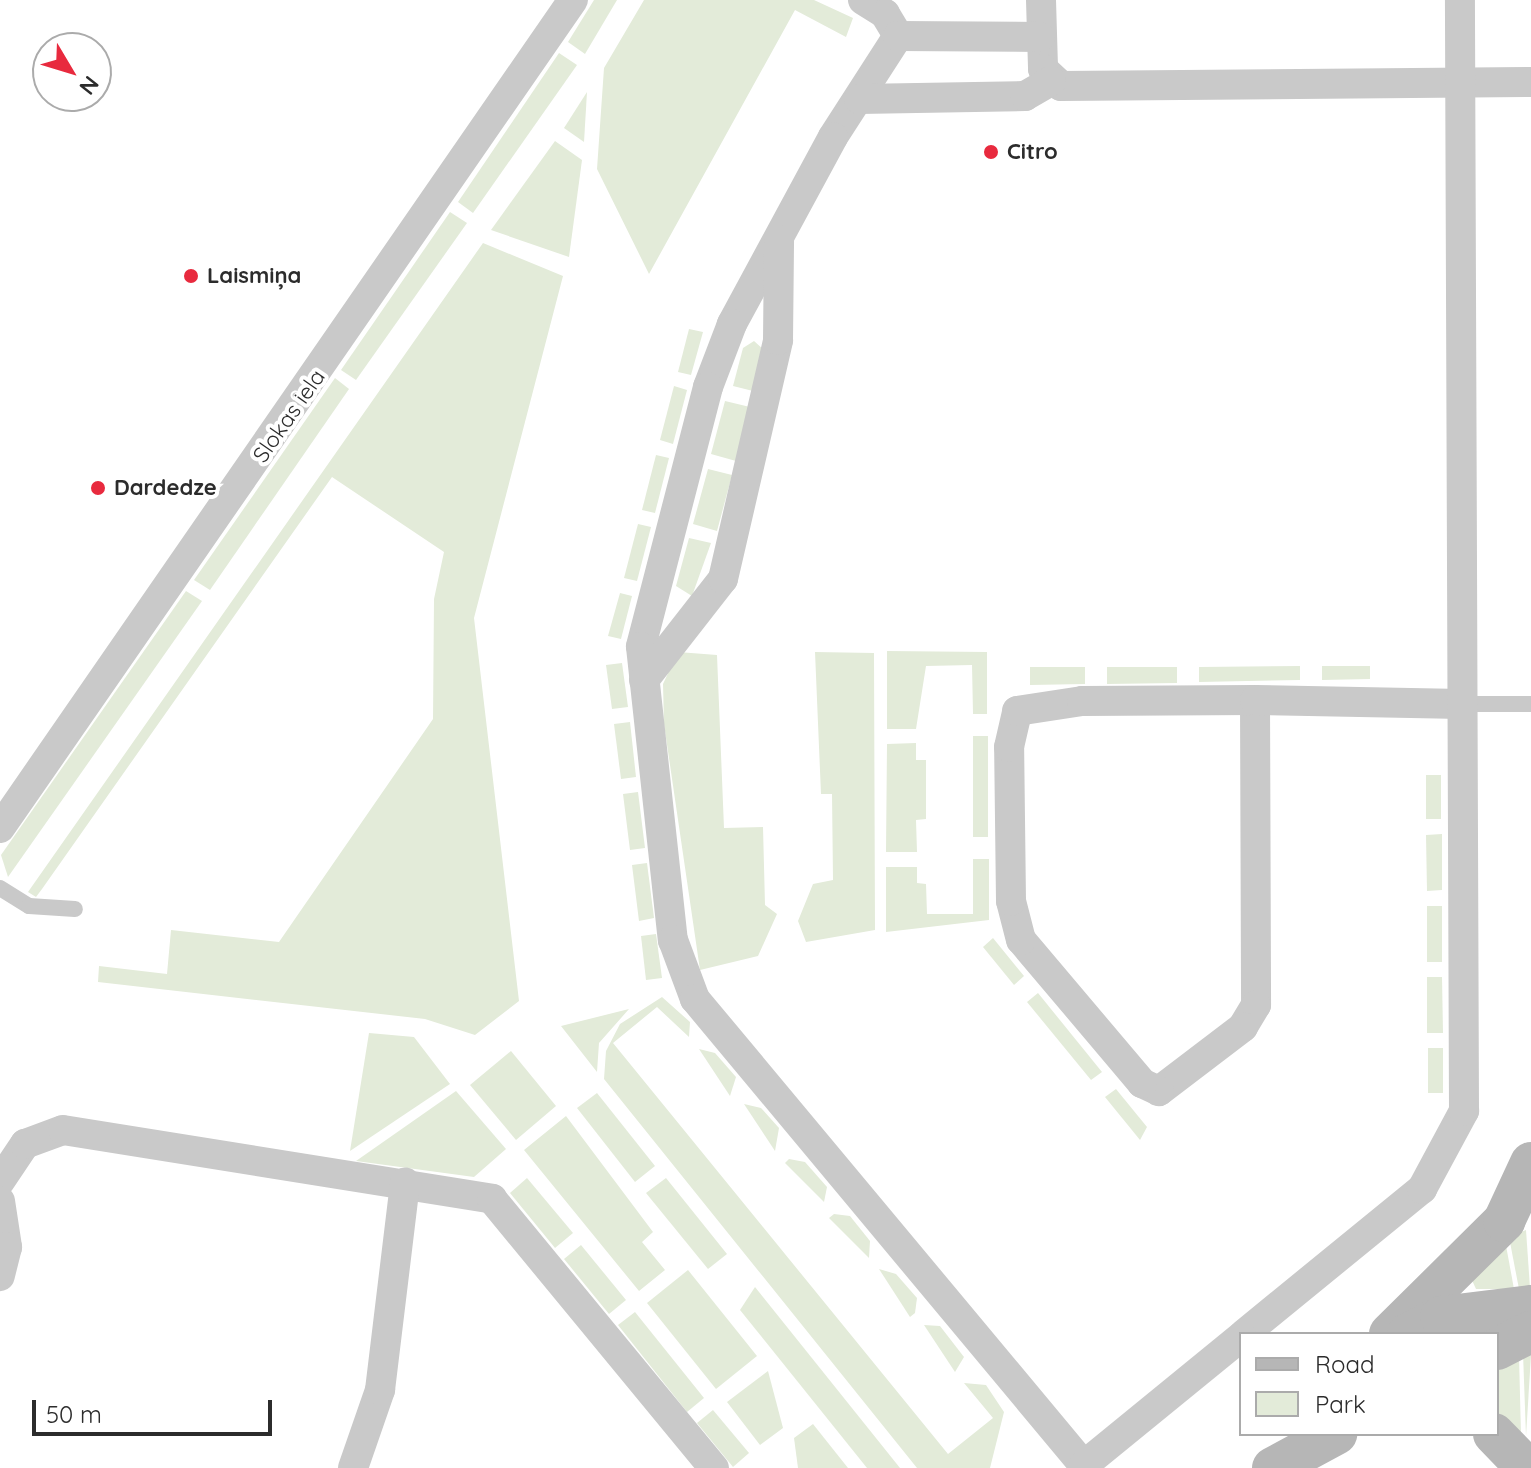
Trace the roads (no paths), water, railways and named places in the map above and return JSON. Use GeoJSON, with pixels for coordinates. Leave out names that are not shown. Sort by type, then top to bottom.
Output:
{"type":"FeatureCollection","features":[{"type":"Feature","properties":{"kind":"street"},"geometry":{"type":"LineString","coordinates":[[863,0],[885,14],[898,36]]}},
{"type":"Feature","properties":{"kind":"street"},"geometry":{"type":"LineString","coordinates":[[1041,0],[1040,37],[1051,81]]}},
{"type":"Feature","properties":{"kind":"street"},"geometry":{"type":"LineString","coordinates":[[1247,1332],[1422,1189],[1460,1128],[1466,1096],[1462,704],[1466,83],[1460,0]]}},
{"type":"Feature","properties":{"kind":"street","name":"Slokas iela"},"geometry":{"type":"LineString","coordinates":[[0,828],[566,4]]}},
{"type":"Feature","properties":{"kind":"street"},"geometry":{"type":"LineString","coordinates":[[898,36],[1040,37]]}},
{"type":"Feature","properties":{"kind":"street"},"geometry":{"type":"LineString","coordinates":[[898,36],[779,233],[708,387],[641,647],[649,769],[684,981],[1085,1467],[1239,1338]]}},
{"type":"Feature","properties":{"kind":"street"},"geometry":{"type":"LineString","coordinates":[[859,99],[1025,96],[1051,81],[1082,87],[1531,82]]}},
{"type":"Feature","properties":{"kind":"street"},"geometry":{"type":"LineString","coordinates":[[644,680],[723,579],[778,340],[779,233]]}},
{"type":"Feature","properties":{"kind":"street"},"geometry":{"type":"LineString","coordinates":[[1255,700],[1256,1005],[1243,1027],[1159,1091],[1142,1083],[1021,940],[1011,901],[1014,717],[1027,704],[1255,700],[1462,704]]}},
{"type":"Feature","properties":{"kind":"street"},"geometry":{"type":"LineString","coordinates":[[0,1181],[25,1144],[63,1130],[405,1182],[499,1204],[714,1468]]}},
{"type":"Feature","properties":{"kind":"street"},"geometry":{"type":"LineString","coordinates":[[1392,1332],[1504,1221],[1531,1163]]}},
{"type":"Feature","properties":{"kind":"street"},"geometry":{"type":"LineString","coordinates":[[353,1468],[380,1390],[405,1182]]}},
{"type":"Feature","properties":{"kind":"street"},"geometry":{"type":"LineString","coordinates":[[0,1201],[7,1247],[0,1276]]}},
{"type":"Feature","properties":{"kind":"street"},"geometry":{"type":"LineString","coordinates":[[1412,1332],[1441,1317],[1531,1306]]}},
{"type":"Feature","properties":{"kind":"street"},"geometry":{"type":"LineString","coordinates":[[1499,1348],[1531,1332]]}},
{"type":"Feature","properties":{"kind":"street"},"geometry":{"type":"LineString","coordinates":[[1248,1468],[1282,1436]]}},
{"type":"Feature","properties":{"kind":"street"},"geometry":{"type":"LineString","coordinates":[[1273,1468],[1332,1436]]}},
{"type":"Feature","properties":{"kind":"street"},"geometry":{"type":"LineString","coordinates":[[1496,1436],[1527,1468]]}},
{"type":"Feature","properties":{"kind":"lane"},"geometry":{"type":"LineString","coordinates":[[1462,704],[1531,704]]}},
{"type":"Feature","properties":{"kind":"lane"},"geometry":{"type":"LineString","coordinates":[[0,888],[29,906],[75,909]]}},
{"type":"Feature","properties":{"kind":"place","name":"Citro"},"geometry":{"type":"Point","coordinates":[991,152]}},
{"type":"Feature","properties":{"kind":"place","name":"Laismiņa"},"geometry":{"type":"Point","coordinates":[191,276]}},
{"type":"Feature","properties":{"kind":"place","name":"Dardedze"},"geometry":{"type":"Point","coordinates":[98,488]}}]}
